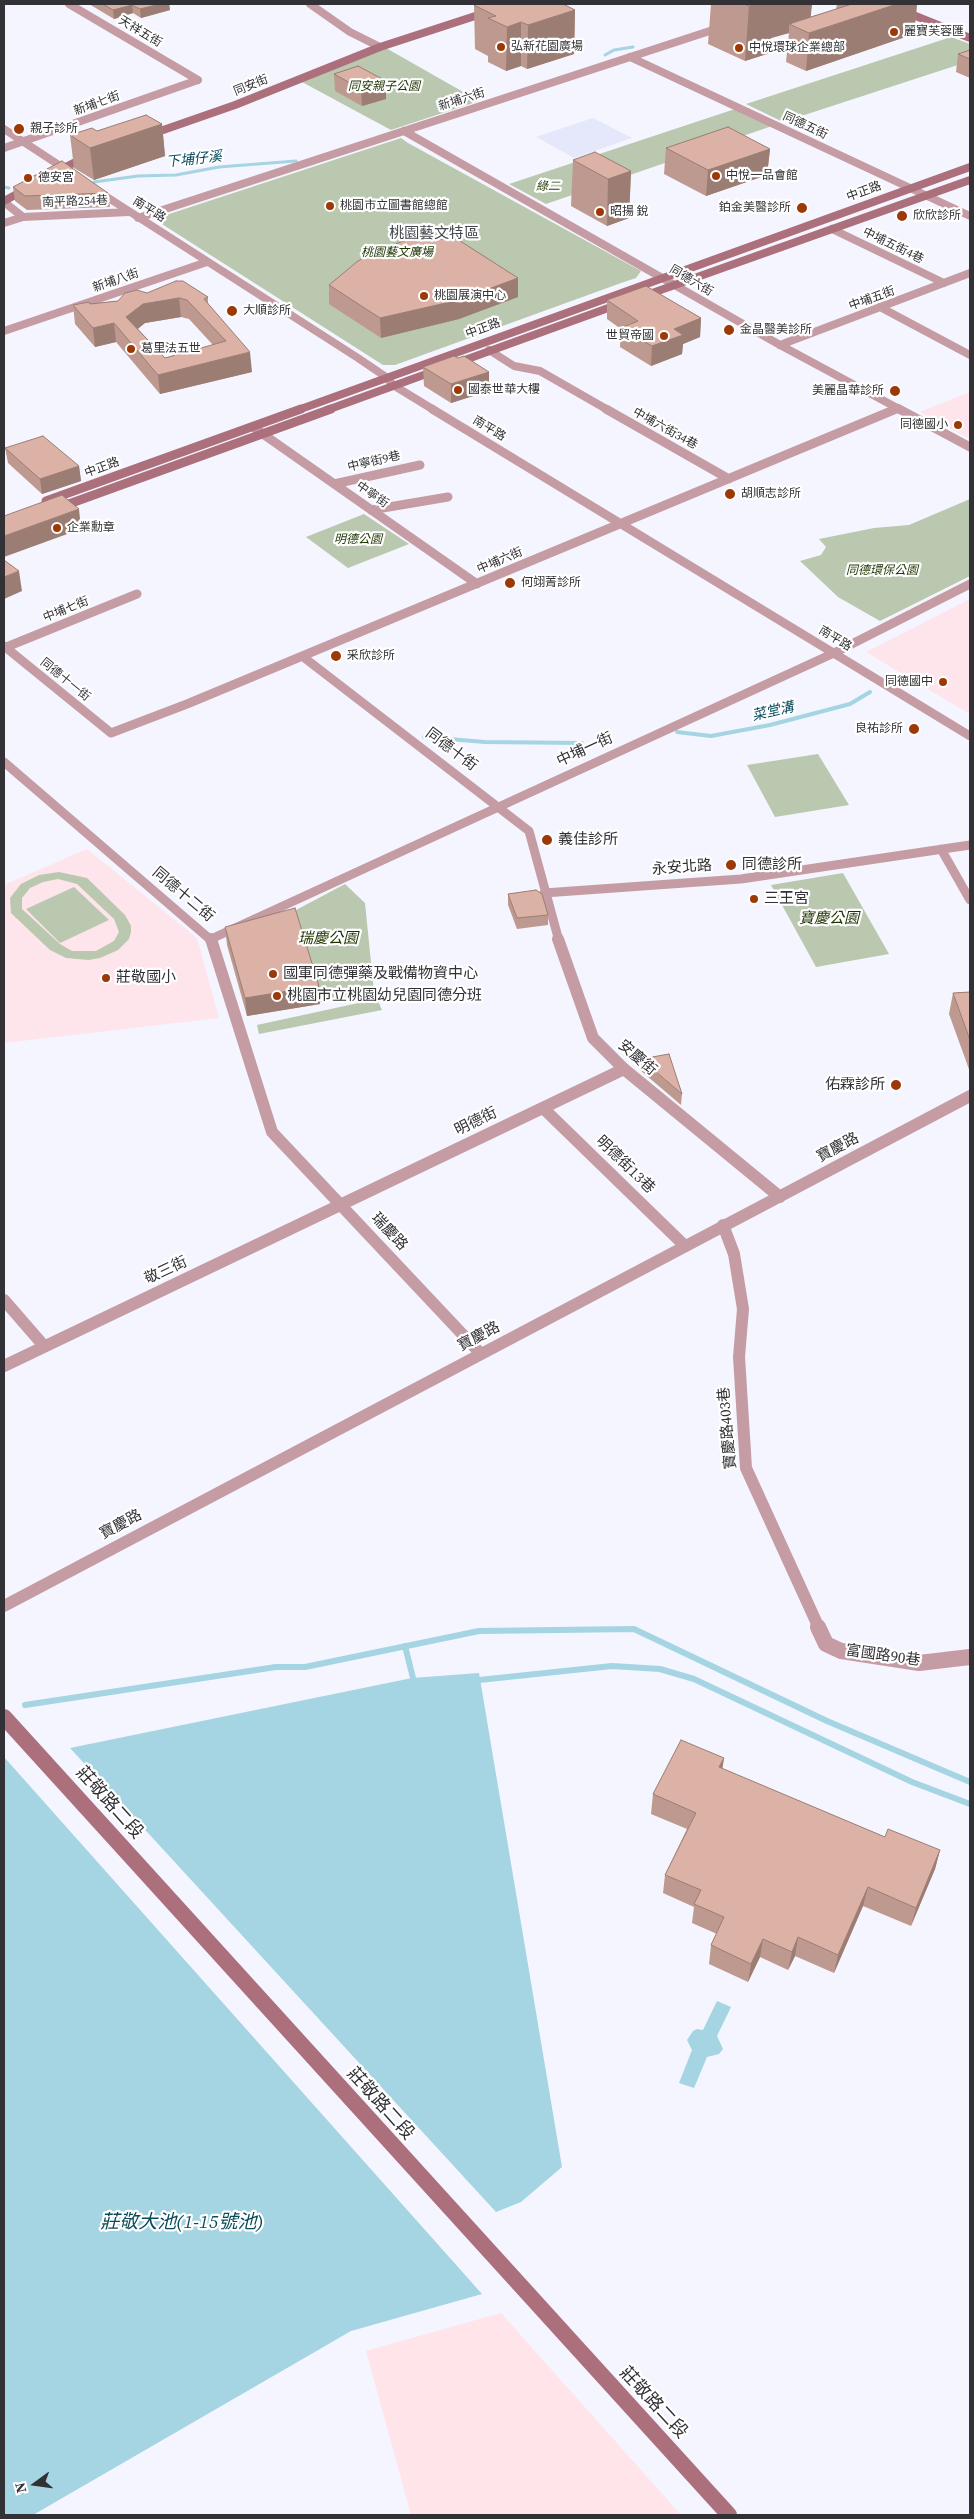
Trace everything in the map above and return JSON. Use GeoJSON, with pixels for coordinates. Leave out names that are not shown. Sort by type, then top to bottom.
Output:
{"type":"FeatureCollection","features":[{"type":"Feature","properties":{"kind":"street","name":"天祥五街"},"geometry":{"type":"LineString","coordinates":[[70,4],[198,80]]}},
{"type":"Feature","properties":{"kind":"street"},"geometry":{"type":"LineString","coordinates":[[310,4],[350,32],[380,47]]}},
{"type":"Feature","properties":{"kind":"street","name":"同安街"},"geometry":{"type":"LineString","coordinates":[[134,140],[235,105],[380,47],[512,4]]}},
{"type":"Feature","properties":{"kind":"street"},"geometry":{"type":"LineString","coordinates":[[886,4],[970,38]]}},
{"type":"Feature","properties":{"kind":"street"},"geometry":{"type":"LineString","coordinates":[[907,4],[970,29]]}},
{"type":"Feature","properties":{"kind":"street","name":"新埔六街"},"geometry":{"type":"LineString","coordinates":[[138,218],[729,24]]}},
{"type":"Feature","properties":{"kind":"street","name":"同德五街"},"geometry":{"type":"LineString","coordinates":[[630,57],[970,216]]}},
{"type":"Feature","properties":{"kind":"street","name":"新埔七街"},"geometry":{"type":"LineString","coordinates":[[4,148],[198,80]]}},
{"type":"Feature","properties":{"kind":"street"},"geometry":{"type":"LineString","coordinates":[[4,129],[76,177]]}},
{"type":"Feature","properties":{"kind":"street","name":"同德六街"},"geometry":{"type":"LineString","coordinates":[[404,131],[780,345],[970,446]]}},
{"type":"Feature","properties":{"kind":"street"},"geometry":{"type":"LineString","coordinates":[[48,177],[62,168],[97,153]]}},
{"type":"Feature","properties":{"kind":"street","name":"中正路"},"geometry":{"type":"LineString","coordinates":[[39,504],[970,167]]}},
{"type":"Feature","properties":{"kind":"street","name":"中正路"},"geometry":{"type":"LineString","coordinates":[[50,511],[489,350],[970,180]]}},
{"type":"Feature","properties":{"kind":"street"},"geometry":{"type":"LineString","coordinates":[[23,217],[4,202],[35,184]]}},
{"type":"Feature","properties":{"kind":"street","name":"南平路"},"geometry":{"type":"LineString","coordinates":[[91,187],[386,377],[393,385],[970,736]]}},
{"type":"Feature","properties":{"kind":"street","name":"南平路254巷"},"geometry":{"type":"LineString","coordinates":[[4,223],[23,217],[129,212]]}},
{"type":"Feature","properties":{"kind":"street","name":"中埔五街4巷"},"geometry":{"type":"LineString","coordinates":[[832,229],[944,283]]}},
{"type":"Feature","properties":{"kind":"street","name":"新埔八街"},"geometry":{"type":"LineString","coordinates":[[4,331],[207,262]]}},
{"type":"Feature","properties":{"kind":"street","name":"中埔五街"},"geometry":{"type":"LineString","coordinates":[[780,345],[970,273]]}},
{"type":"Feature","properties":{"kind":"street"},"geometry":{"type":"LineString","coordinates":[[880,307],[970,355]]}},
{"type":"Feature","properties":{"kind":"street","name":"中埔六街34巷"},"geometry":{"type":"LineString","coordinates":[[489,350],[514,366],[540,371],[729,479]]}},
{"type":"Feature","properties":{"kind":"street","name":"中埔六街"},"geometry":{"type":"LineString","coordinates":[[111,733],[477,584],[898,408]]}},
{"type":"Feature","properties":{"kind":"street","name":"中寧街"},"geometry":{"type":"LineString","coordinates":[[253,427],[477,584]]}},
{"type":"Feature","properties":{"kind":"street","name":"中寧街9巷"},"geometry":{"type":"LineString","coordinates":[[334,484],[420,465]]}},
{"type":"Feature","properties":{"kind":"street"},"geometry":{"type":"LineString","coordinates":[[372,510],[448,498]]}},
{"type":"Feature","properties":{"kind":"street","name":"中埔一街"},"geometry":{"type":"LineString","coordinates":[[211,939],[834,653],[970,584]]}},
{"type":"Feature","properties":{"kind":"street","name":"中埔七街"},"geometry":{"type":"LineString","coordinates":[[4,647],[137,594]]}},
{"type":"Feature","properties":{"kind":"street","name":"同德十一街"},"geometry":{"type":"LineString","coordinates":[[4,647],[111,733]]}},
{"type":"Feature","properties":{"kind":"street","name":"同德十街"},"geometry":{"type":"LineString","coordinates":[[302,656],[500,806],[529,831],[544,893]]}},
{"type":"Feature","properties":{"kind":"street","name":"同德十二街"},"geometry":{"type":"LineString","coordinates":[[4,762],[211,939],[272,1132]]}},
{"type":"Feature","properties":{"kind":"street","name":"永安北路"},"geometry":{"type":"LineString","coordinates":[[544,893],[741,879],[970,845]]}},
{"type":"Feature","properties":{"kind":"street"},"geometry":{"type":"LineString","coordinates":[[941,849],[970,900]]}},
{"type":"Feature","properties":{"kind":"street","name":"安慶街"},"geometry":{"type":"LineString","coordinates":[[544,893],[593,1038],[624,1069],[780,1198]]}},
{"type":"Feature","properties":{"kind":"street","name":"明德街"},"geometry":{"type":"LineString","coordinates":[[342,1205],[624,1069]]}},
{"type":"Feature","properties":{"kind":"street","name":"寶慶路"},"geometry":{"type":"LineString","coordinates":[[4,1606],[970,1096]]}},
{"type":"Feature","properties":{"kind":"street","name":"明德街13巷"},"geometry":{"type":"LineString","coordinates":[[543,1108],[685,1246]]}},
{"type":"Feature","properties":{"kind":"street","name":"瑞慶路"},"geometry":{"type":"LineString","coordinates":[[272,1132],[481,1354]]}},
{"type":"Feature","properties":{"kind":"street","name":"敬三街"},"geometry":{"type":"LineString","coordinates":[[4,1366],[342,1205]]}},
{"type":"Feature","properties":{"kind":"street","name":"寶慶路403巷"},"geometry":{"type":"LineString","coordinates":[[724,1225],[734,1254],[742,1309],[739,1357],[746,1468],[826,1644]]}},
{"type":"Feature","properties":{"kind":"street"},"geometry":{"type":"LineString","coordinates":[[4,1300],[44,1346]]}},
{"type":"Feature","properties":{"kind":"street","name":"富國路90巷"},"geometry":{"type":"LineString","coordinates":[[826,1644],[842,1651],[919,1663],[970,1657]]}},
{"type":"Feature","properties":{"kind":"street","name":"莊敬路二段"},"geometry":{"type":"LineString","coordinates":[[4,1717],[729,2515]]}},
{"type":"Feature","properties":{"kind":"shaded area"},"geometry":{"type":"Polygon","coordinates":[[[593,118],[632,138],[574,158],[536,137],[593,118]]]}},
{"type":"Feature","properties":{"kind":"shaded area","name":"同德國小"},"geometry":{"type":"Polygon","coordinates":[[[970,392],[970,439],[920,412],[970,392]]]}},
{"type":"Feature","properties":{"kind":"shaded area","name":"同德國中"},"geometry":{"type":"Polygon","coordinates":[[[970,599],[970,712],[968,713],[866,652],[970,599]]]}},
{"type":"Feature","properties":{"kind":"shaded area","name":"莊敬國小"},"geometry":{"type":"Polygon","coordinates":[[[87,849],[197,938],[219,1018],[4,1043],[4,885],[87,849]]]}},
{"type":"Feature","properties":{"kind":"shaded area"},"geometry":{"type":"Polygon","coordinates":[[[501,2313],[681,2515],[411,2515],[366,2351],[501,2313]]]}},
{"type":"Feature","properties":{"kind":"green space"},"geometry":{"type":"Polygon","coordinates":[[[951,37],[970,44],[970,61],[783,122],[746,104],[951,37]]]}},
{"type":"Feature","properties":{"kind":"green space","name":"同安親子公園"},"geometry":{"type":"Polygon","coordinates":[[[386,48],[479,101],[391,130],[302,82],[386,48]]]}},
{"type":"Feature","properties":{"kind":"green space","name":"綠二"},"geometry":{"type":"Polygon","coordinates":[[[735,109],[772,126],[546,204],[509,184],[735,109]]]}},
{"type":"Feature","properties":{"kind":"green space","name":"桃園藝文廣場"},"geometry":{"type":"Polygon","coordinates":[[[401,138],[641,271],[636,278],[395,365],[383,365],[154,219],[401,138]]]}},
{"type":"Feature","properties":{"kind":"green space","name":"同德環保公園"},"geometry":{"type":"Polygon","coordinates":[[[970,499],[970,576],[880,621],[838,597],[800,561],[821,555],[826,547],[819,539],[874,528],[909,525],[970,499]]]}},
{"type":"Feature","properties":{"kind":"green space","name":"明德公園"},"geometry":{"type":"Polygon","coordinates":[[[364,514],[409,544],[348,568],[306,537],[364,514]]]}},
{"type":"Feature","properties":{"kind":"green space"},"geometry":{"type":"Polygon","coordinates":[[[818,754],[849,805],[775,817],[747,765],[818,754]]]}},
{"type":"Feature","properties":{"kind":"green space"},"geometry":{"type":"Polygon","coordinates":[[[59,872],[87,878],[125,915],[131,926],[129,939],[118,950],[100,958],[89,960],[66,958],[50,950],[11,913],[10,898],[21,884],[39,875],[59,872]],[[58,879],[43,882],[30,888],[22,898],[22,909],[60,944],[72,951],[96,951],[114,941],[119,932],[114,919],[77,884],[58,879]]]}},
{"type":"Feature","properties":{"kind":"green space","name":"寶慶公園"},"geometry":{"type":"Polygon","coordinates":[[[843,873],[889,954],[816,967],[771,885],[843,873]]]}},
{"type":"Feature","properties":{"kind":"green space","name":"瑞慶公園"},"geometry":{"type":"Polygon","coordinates":[[[345,884],[365,903],[374,992],[304,1005],[234,943],[345,884]]]}},
{"type":"Feature","properties":{"kind":"green space"},"geometry":{"type":"Polygon","coordinates":[[[74,887],[109,920],[60,943],[26,909],[74,887]]]}},
{"type":"Feature","properties":{"kind":"green space"},"geometry":{"type":"Polygon","coordinates":[[[377,999],[382,1010],[259,1034],[257,1025],[377,999]]]}},
{"type":"Feature","properties":{"kind":"water"},"geometry":{"type":"Polygon","coordinates":[[[479,1673],[562,2167],[521,2202],[496,2212],[70,1748],[412,1678],[479,1673]]]}},
{"type":"Feature","properties":{"kind":"water","name":"莊敬大池(1-15號池)"},"geometry":{"type":"Polygon","coordinates":[[[4,1757],[482,2294],[351,2331],[33,2515],[4,2515],[4,1757]]]}},
{"type":"Feature","properties":{"kind":"water"},"geometry":{"type":"Polygon","coordinates":[[[717,2001],[731,2007],[717,2036],[723,2049],[719,2054],[707,2057],[694,2088],[679,2083],[692,2050],[687,2040],[693,2031],[697,2029],[703,2030],[717,2001]]]}},
{"type":"Feature","properties":{"kind":"building"},"geometry":{"type":"Polygon","coordinates":[[[103,4],[160,4],[140,9],[132,5],[113,10],[103,4]]]}},
{"type":"Feature","properties":{"kind":"building"},"geometry":{"type":"Polygon","coordinates":[[[563,4],[575,10],[528,25],[521,22],[507,27],[488,18],[496,16],[474,5],[563,4]]]}},
{"type":"Feature","properties":{"kind":"building"},"geometry":{"type":"Polygon","coordinates":[[[852,4],[897,4],[809,33],[789,24],[852,4]]]}},
{"type":"Feature","properties":{"kind":"building"},"geometry":{"type":"Polygon","coordinates":[[[970,50],[970,59],[958,54],[970,50]]]}},
{"type":"Feature","properties":{"kind":"building"},"geometry":{"type":"Polygon","coordinates":[[[358,66],[386,81],[361,89],[334,74],[358,66]]]}},
{"type":"Feature","properties":{"kind":"building"},"geometry":{"type":"Polygon","coordinates":[[[146,115],[162,124],[90,148],[70,135],[92,128],[97,131],[146,115]]]}},
{"type":"Feature","properties":{"kind":"building"},"geometry":{"type":"Polygon","coordinates":[[[728,127],[770,149],[708,170],[666,148],[728,127]]]}},
{"type":"Feature","properties":{"kind":"building"},"geometry":{"type":"Polygon","coordinates":[[[595,152],[631,171],[608,179],[573,160],[595,152]]]}},
{"type":"Feature","properties":{"kind":"building"},"geometry":{"type":"Polygon","coordinates":[[[62,161],[108,193],[25,196],[13,187],[62,161]]]}},
{"type":"Feature","properties":{"kind":"building","name":"桃園展演中心"},"geometry":{"type":"Polygon","coordinates":[[[457,239],[518,278],[459,300],[380,318],[329,285],[358,261],[377,250],[407,240],[457,239]]]}},
{"type":"Feature","properties":{"kind":"building"},"geometry":{"type":"Polygon","coordinates":[[[176,281],[183,281],[208,297],[204,299],[250,352],[158,375],[114,323],[93,328],[73,305],[89,302],[90,304],[118,301],[125,293],[137,290],[147,293],[176,281]],[[179,298],[143,304],[126,317],[165,358],[226,341],[187,300],[179,298]]]}},
{"type":"Feature","properties":{"kind":"building"},"geometry":{"type":"Polygon","coordinates":[[[646,286],[701,318],[674,329],[683,335],[652,346],[621,328],[638,321],[607,300],[646,286]]]}},
{"type":"Feature","properties":{"kind":"building"},"geometry":{"type":"Polygon","coordinates":[[[454,356],[458,358],[464,356],[489,372],[451,384],[423,367],[454,356]]]}},
{"type":"Feature","properties":{"kind":"building"},"geometry":{"type":"Polygon","coordinates":[[[43,436],[79,466],[40,479],[5,448],[43,436]]]}},
{"type":"Feature","properties":{"kind":"building"},"geometry":{"type":"Polygon","coordinates":[[[62,495],[79,509],[4,536],[4,516],[62,495]]]}},
{"type":"Feature","properties":{"kind":"building"},"geometry":{"type":"Polygon","coordinates":[[[4,560],[19,571],[4,577],[4,560]]]}},
{"type":"Feature","properties":{"kind":"building"},"geometry":{"type":"Polygon","coordinates":[[[536,890],[542,894],[548,915],[517,918],[508,894],[536,890]]]}},
{"type":"Feature","properties":{"kind":"building","name":"國軍同德彈藥及戰備物資中心"},"geometry":{"type":"Polygon","coordinates":[[[295,908],[319,986],[245,998],[225,927],[295,908]]]}},
{"type":"Feature","properties":{"kind":"building"},"geometry":{"type":"Polygon","coordinates":[[[970,992],[970,1040],[953,993],[970,992]]]}},
{"type":"Feature","properties":{"kind":"building"},"geometry":{"type":"Polygon","coordinates":[[[669,1054],[682,1094],[641,1059],[669,1054]]]}},
{"type":"Feature","properties":{"kind":"building"},"geometry":{"type":"Polygon","coordinates":[[[681,1740],[724,1758],[719,1767],[885,1837],[888,1829],[940,1850],[916,1908],[868,1887],[838,1955],[798,1937],[792,1952],[763,1939],[751,1964],[711,1945],[724,1917],[694,1904],[701,1890],[665,1875],[696,1813],[653,1794],[681,1740]]]}},
{"type":"Feature","properties":{"kind":"waterway","name":"下埔仔溪"},"geometry":{"type":"LineString","coordinates":[[605,55],[614,50],[633,47]]}},
{"type":"Feature","properties":{"kind":"waterway","name":"下埔仔溪"},"geometry":{"type":"LineString","coordinates":[[94,182],[138,176],[176,175],[219,167],[296,161]]}},
{"type":"Feature","properties":{"kind":"waterway","name":"下埔仔溪"},"geometry":{"type":"LineString","coordinates":[[4,187],[9,188]]}},
{"type":"Feature","properties":{"kind":"waterway","name":"菜堂溝"},"geometry":{"type":"LineString","coordinates":[[677,732],[711,736],[770,725],[850,704],[870,692]]}},
{"type":"Feature","properties":{"kind":"waterway","name":"菜堂溝"},"geometry":{"type":"LineString","coordinates":[[424,737],[485,742],[582,743]]}},
{"type":"Feature","properties":{"kind":"waterway"},"geometry":{"type":"LineString","coordinates":[[405,1646],[479,1631],[634,1629],[827,1721],[970,1782]]}},
{"type":"Feature","properties":{"kind":"waterway"},"geometry":{"type":"LineString","coordinates":[[25,1705],[276,1667],[305,1667],[405,1646]]}},
{"type":"Feature","properties":{"kind":"waterway"},"geometry":{"type":"LineString","coordinates":[[405,1646],[413,1678]]}},
{"type":"Feature","properties":{"kind":"waterway"},"geometry":{"type":"LineString","coordinates":[[479,1680],[612,1666],[660,1669],[694,1679],[912,1782],[970,1804]]}},
{"type":"Feature","properties":{"kind":"place","name":"麗寶芙蓉匯"},"geometry":{"type":"Point","coordinates":[894,32]}},
{"type":"Feature","properties":{"kind":"place","name":"弘新花園廣場"},"geometry":{"type":"Point","coordinates":[501,47]}},
{"type":"Feature","properties":{"kind":"place","name":"中悅環球企業總部"},"geometry":{"type":"Point","coordinates":[739,48]}},
{"type":"Feature","properties":{"kind":"place","name":"親子診所"},"geometry":{"type":"Point","coordinates":[19,129]}},
{"type":"Feature","properties":{"kind":"place","name":"中悅一品會館"},"geometry":{"type":"Point","coordinates":[716,176]}},
{"type":"Feature","properties":{"kind":"place","name":"德安宮"},"geometry":{"type":"Point","coordinates":[28,178]}},
{"type":"Feature","properties":{"kind":"place","name":"桃園市立圖書館總館"},"geometry":{"type":"Point","coordinates":[330,206]}},
{"type":"Feature","properties":{"kind":"place","name":"鉑金美醫診所"},"geometry":{"type":"Point","coordinates":[802,208]}},
{"type":"Feature","properties":{"kind":"place","name":"昭揚 銳"},"geometry":{"type":"Point","coordinates":[600,212]}},
{"type":"Feature","properties":{"kind":"place","name":"欣欣診所"},"geometry":{"type":"Point","coordinates":[902,216]}},
{"type":"Feature","properties":{"kind":"place","name":"桃園展演中心"},"geometry":{"type":"Point","coordinates":[424,296]}},
{"type":"Feature","properties":{"kind":"place","name":"大順診所"},"geometry":{"type":"Point","coordinates":[232,311]}},
{"type":"Feature","properties":{"kind":"place","name":"金晶醫美診所"},"geometry":{"type":"Point","coordinates":[729,330]}},
{"type":"Feature","properties":{"kind":"place","name":"世貿帝國"},"geometry":{"type":"Point","coordinates":[664,336]}},
{"type":"Feature","properties":{"kind":"place","name":"葛里法五世"},"geometry":{"type":"Point","coordinates":[131,349]}},
{"type":"Feature","properties":{"kind":"place","name":"國泰世華大樓"},"geometry":{"type":"Point","coordinates":[458,390]}},
{"type":"Feature","properties":{"kind":"place","name":"美麗晶華診所"},"geometry":{"type":"Point","coordinates":[895,391]}},
{"type":"Feature","properties":{"kind":"place","name":"同德國小"},"geometry":{"type":"Point","coordinates":[958,425]}},
{"type":"Feature","properties":{"kind":"place","name":"胡順志診所"},"geometry":{"type":"Point","coordinates":[730,494]}},
{"type":"Feature","properties":{"kind":"place","name":"企業勳章"},"geometry":{"type":"Point","coordinates":[57,528]}},
{"type":"Feature","properties":{"kind":"place","name":"何翊菁診所"},"geometry":{"type":"Point","coordinates":[510,583]}},
{"type":"Feature","properties":{"kind":"place","name":"采欣診所"},"geometry":{"type":"Point","coordinates":[336,656]}},
{"type":"Feature","properties":{"kind":"place","name":"同德國中"},"geometry":{"type":"Point","coordinates":[943,682]}},
{"type":"Feature","properties":{"kind":"place","name":"良祐診所"},"geometry":{"type":"Point","coordinates":[914,729]}},
{"type":"Feature","properties":{"kind":"place","name":"義佳診所"},"geometry":{"type":"Point","coordinates":[547,840]}},
{"type":"Feature","properties":{"kind":"place","name":"同德診所"},"geometry":{"type":"Point","coordinates":[731,865]}},
{"type":"Feature","properties":{"kind":"place","name":"三王宮"},"geometry":{"type":"Point","coordinates":[754,899]}},
{"type":"Feature","properties":{"kind":"place","name":"國軍同德彈藥及戰備物資中心"},"geometry":{"type":"Point","coordinates":[273,974]}},
{"type":"Feature","properties":{"kind":"place","name":"莊敬國小"},"geometry":{"type":"Point","coordinates":[106,978]}},
{"type":"Feature","properties":{"kind":"place","name":"桃園市立桃園幼兒園同德分班"},"geometry":{"type":"Point","coordinates":[277,996]}},
{"type":"Feature","properties":{"kind":"place","name":"佑霖診所"},"geometry":{"type":"Point","coordinates":[896,1085]}},
{"type":"Feature","properties":{"kind":"district","name":"桃園藝文特區"},"geometry":{"type":"Point","coordinates":[434,234]}}]}
